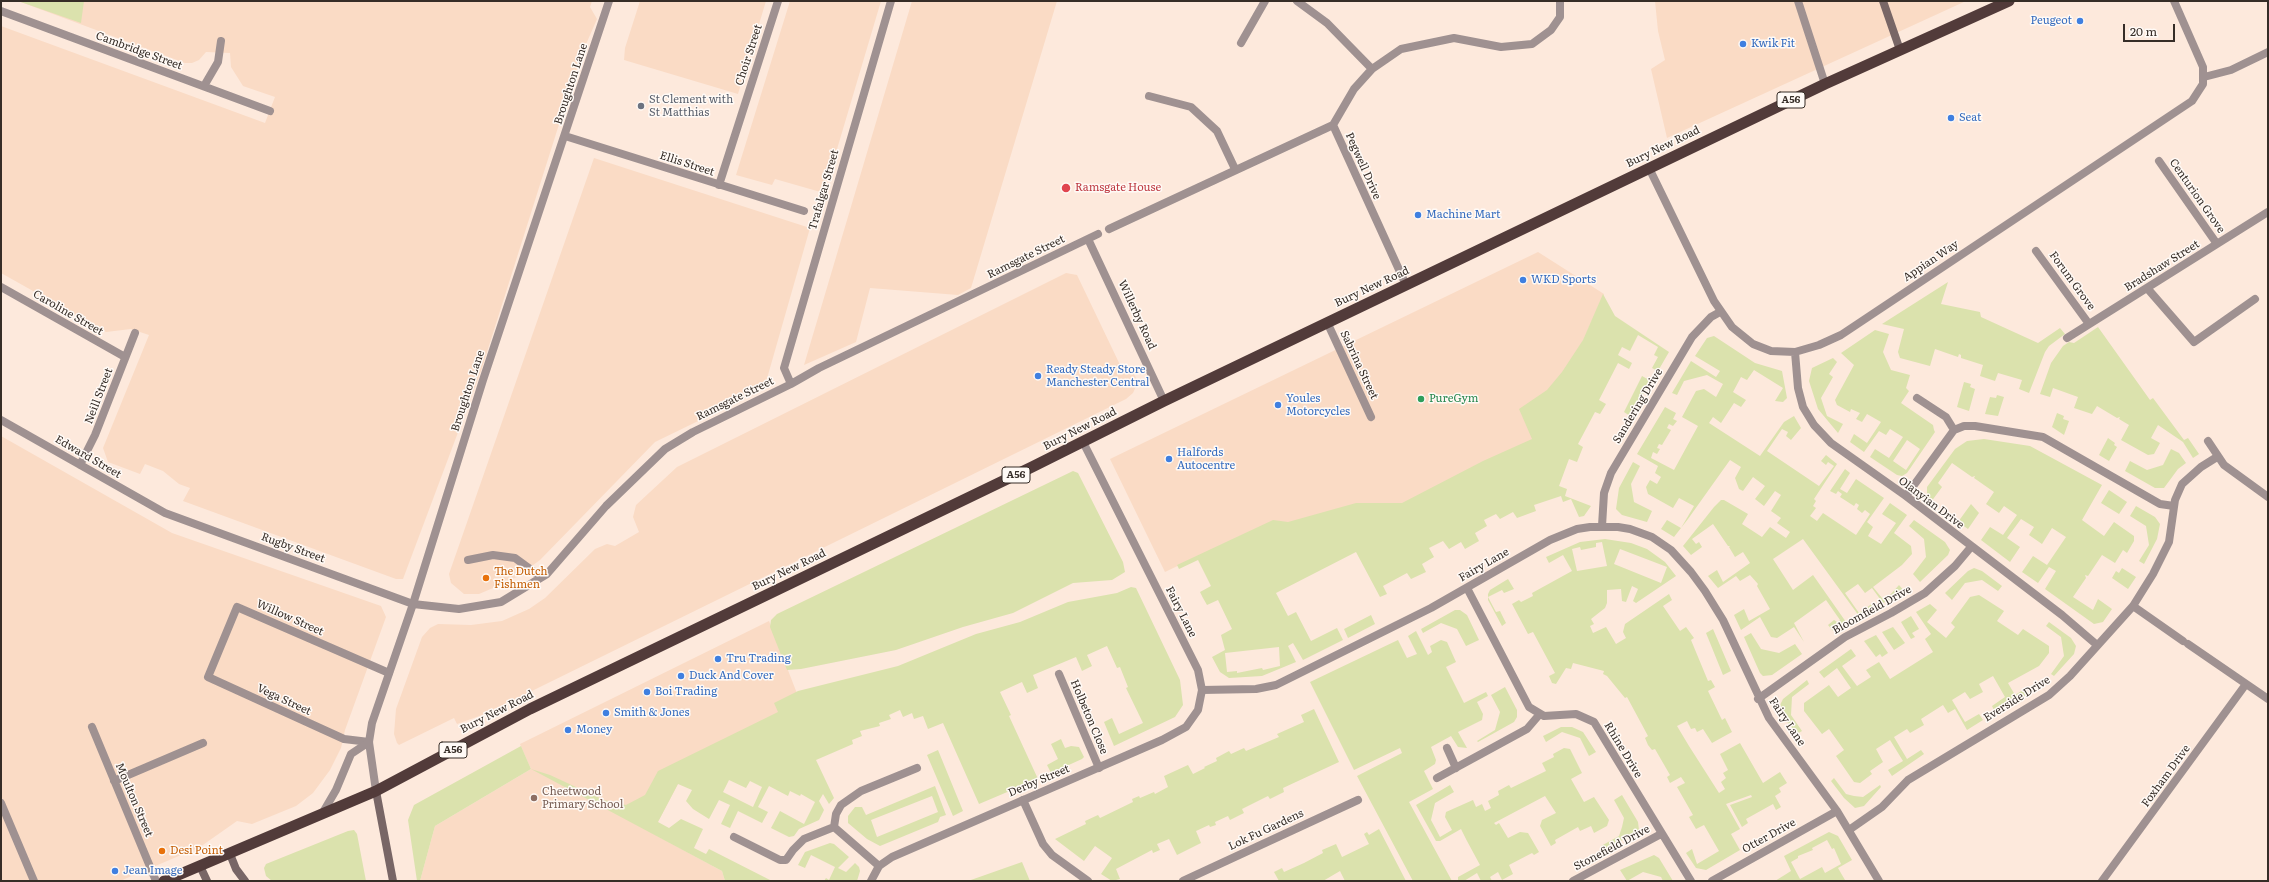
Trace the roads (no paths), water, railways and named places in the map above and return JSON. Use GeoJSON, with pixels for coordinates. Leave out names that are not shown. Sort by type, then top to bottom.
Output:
{"type":"FeatureCollection","features":[{"type":"Feature","properties":{"kind":"highway","name":"Bury New Road"},"geometry":{"type":"LineString","coordinates":[[168,880],[376,791],[530,710],[1327,322],[1825,84],[2009,1]]}},
{"type":"Feature","properties":{"kind":"main road"},"geometry":{"type":"LineString","coordinates":[[1883,1],[1900,50]]}},
{"type":"Feature","properties":{"kind":"main road"},"geometry":{"type":"LineString","coordinates":[[376,791],[393,881]]}},
{"type":"Feature","properties":{"kind":"main road"},"geometry":{"type":"LineString","coordinates":[[230,854],[236,868],[245,881]]}},
{"type":"Feature","properties":{"kind":"main road"},"geometry":{"type":"LineString","coordinates":[[200,866],[207,881]]}},
{"type":"Feature","properties":{"kind":"street","name":"Broughton Lane"},"geometry":{"type":"LineString","coordinates":[[376,791],[369,742],[372,723],[413,604],[483,380],[609,1]]}},
{"type":"Feature","properties":{"kind":"street","name":"Choir Street"},"geometry":{"type":"LineString","coordinates":[[719,185],[778,1]]}},
{"type":"Feature","properties":{"kind":"street","name":"Trafalgar Street"},"geometry":{"type":"LineString","coordinates":[[791,384],[784,368],[891,1]]}},
{"type":"Feature","properties":{"kind":"street"},"geometry":{"type":"LineString","coordinates":[[1241,43],[1265,1]]}},
{"type":"Feature","properties":{"kind":"street"},"geometry":{"type":"LineString","coordinates":[[1297,1],[1327,23],[1372,69]]}},
{"type":"Feature","properties":{"kind":"street","name":"Pegwell Drive"},"geometry":{"type":"LineString","coordinates":[[1406,285],[1333,125],[1354,89],[1372,69],[1401,49],[1454,38],[1501,47],[1532,44],[1551,30],[1560,17],[1560,1]]}},
{"type":"Feature","properties":{"kind":"street"},"geometry":{"type":"LineString","coordinates":[[1798,1],[1825,84]]}},
{"type":"Feature","properties":{"kind":"street"},"geometry":{"type":"LineString","coordinates":[[2174,1],[2198,54],[2204,77],[2231,70],[2268,52]]}},
{"type":"Feature","properties":{"kind":"street","name":"Cambridge Street"},"geometry":{"type":"LineString","coordinates":[[1,12],[204,86],[270,112]]}},
{"type":"Feature","properties":{"kind":"street"},"geometry":{"type":"LineString","coordinates":[[204,86],[218,62],[221,41]]}},
{"type":"Feature","properties":{"kind":"street","name":"Appian Way"},"geometry":{"type":"LineString","coordinates":[[1648,168],[1720,312],[1742,336],[1753,344],[1771,350],[1795,352],[1819,345],[1841,335],[2192,101],[2200,90],[2204,77]]}},
{"type":"Feature","properties":{"kind":"street"},"geometry":{"type":"LineString","coordinates":[[1149,96],[1191,107],[1217,131],[1235,169]]}},
{"type":"Feature","properties":{"kind":"street"},"geometry":{"type":"LineString","coordinates":[[1109,229],[1235,169],[1333,125]]}},
{"type":"Feature","properties":{"kind":"street","name":"Ellis Street"},"geometry":{"type":"LineString","coordinates":[[565,136],[719,185],[804,210]]}},
{"type":"Feature","properties":{"kind":"street","name":"Centurion Grove"},"geometry":{"type":"LineString","coordinates":[[2158,161],[2217,244]]}},
{"type":"Feature","properties":{"kind":"street","name":"Bradshaw Street"},"geometry":{"type":"LineString","coordinates":[[2067,338],[2268,212]]}},
{"type":"Feature","properties":{"kind":"street","name":"Ramsgate Street"},"geometry":{"type":"LineString","coordinates":[[413,604],[459,609],[500,602],[547,574],[606,506],[665,449],[693,432],[791,384],[819,368],[1098,234]]}},
{"type":"Feature","properties":{"kind":"street","name":"Willerby Road"},"geometry":{"type":"LineString","coordinates":[[1088,239],[1164,401]]}},
{"type":"Feature","properties":{"kind":"street","name":"Forum Grove"},"geometry":{"type":"LineString","coordinates":[[2036,251],[2089,324]]}},
{"type":"Feature","properties":{"kind":"street","name":"Caroline Street"},"geometry":{"type":"LineString","coordinates":[[1,287],[125,357]]}},
{"type":"Feature","properties":{"kind":"street"},"geometry":{"type":"LineString","coordinates":[[2147,288],[2194,342],[2255,299]]}},
{"type":"Feature","properties":{"kind":"street","name":"Sandering Drive"},"geometry":{"type":"LineString","coordinates":[[1602,526],[1604,493],[1611,473],[1692,337],[1711,318],[1720,312]]}},
{"type":"Feature","properties":{"kind":"street","name":"Sabrina Street"},"geometry":{"type":"LineString","coordinates":[[1327,322],[1371,417]]}},
{"type":"Feature","properties":{"kind":"street","name":"Neill Street"},"geometry":{"type":"LineString","coordinates":[[80,465],[95,435],[135,333]]}},
{"type":"Feature","properties":{"kind":"street","name":"Olanyian Drive"},"geometry":{"type":"LineString","coordinates":[[1795,352],[1798,388],[1803,407],[1814,425],[1831,443],[1906,496],[2062,615],[2097,645]]}},
{"type":"Feature","properties":{"kind":"street"},"geometry":{"type":"LineString","coordinates":[[1917,398],[1946,417],[1954,430]]}},
{"type":"Feature","properties":{"kind":"street","name":"Edward Street"},"geometry":{"type":"LineString","coordinates":[[1,420],[165,513]]}},
{"type":"Feature","properties":{"kind":"street"},"geometry":{"type":"LineString","coordinates":[[1906,496],[1946,437],[1954,430],[1964,426],[1976,426],[2037,435],[2160,504],[2174,506]]}},
{"type":"Feature","properties":{"kind":"street"},"geometry":{"type":"LineString","coordinates":[[2208,441],[2217,457],[2224,465],[2268,497]]}},
{"type":"Feature","properties":{"kind":"street","name":"Fairy Lane"},"geometry":{"type":"LineString","coordinates":[[1083,442],[1191,655],[1199,675],[1202,690],[1256,689],[1276,685],[1390,630],[1550,540],[1577,530],[1602,526],[1630,529],[1652,537],[1671,550],[1691,572],[1718,612],[1758,699],[1769,718],[1837,811],[1879,881]]}},
{"type":"Feature","properties":{"kind":"street","name":"Everside Drive"},"geometry":{"type":"LineString","coordinates":[[1849,830],[1882,807],[1908,780],[2048,695],[2070,676],[2133,606],[2164,555],[2171,531],[2174,506],[2182,484],[2201,467],[2217,457]]}},
{"type":"Feature","properties":{"kind":"street","name":"Rugby Street"},"geometry":{"type":"LineString","coordinates":[[165,513],[413,604]]}},
{"type":"Feature","properties":{"kind":"street","name":"Bloomfield Drive"},"geometry":{"type":"LineString","coordinates":[[1758,699],[1845,636],[1891,613],[1925,593],[1955,566],[1971,547]]}},
{"type":"Feature","properties":{"kind":"street"},"geometry":{"type":"LineString","coordinates":[[468,560],[493,555],[515,558],[541,577]]}},
{"type":"Feature","properties":{"kind":"street"},"geometry":{"type":"LineString","coordinates":[[1437,778],[1527,729],[1539,715],[1529,707],[1467,588]]}},
{"type":"Feature","properties":{"kind":"street"},"geometry":{"type":"LineString","coordinates":[[2133,606],[2268,700]]}},
{"type":"Feature","properties":{"kind":"street","name":"Willow Street"},"geometry":{"type":"LineString","coordinates":[[214,662],[237,607],[389,673]]}},
{"type":"Feature","properties":{"kind":"street","name":"Vega Street"},"geometry":{"type":"LineString","coordinates":[[214,662],[208,677],[344,739],[369,742]]}},
{"type":"Feature","properties":{"kind":"street","name":"Holbeton Close"},"geometry":{"type":"LineString","coordinates":[[1059,674],[1099,768]]}},
{"type":"Feature","properties":{"kind":"street","name":"Foxham Drive"},"geometry":{"type":"LineString","coordinates":[[2102,881],[2246,684]]}},
{"type":"Feature","properties":{"kind":"street","name":"Derby Street"},"geometry":{"type":"LineString","coordinates":[[871,881],[879,866],[892,857],[1099,768],[1162,740],[1186,727],[1198,710],[1202,690]]}},
{"type":"Feature","properties":{"kind":"street","name":"Rhine Drive"},"geometry":{"type":"LineString","coordinates":[[1539,715],[1549,717],[1563,714],[1576,714],[1594,722],[1691,881]]}},
{"type":"Feature","properties":{"kind":"street","name":"Moulton Street"},"geometry":{"type":"LineString","coordinates":[[92,727],[156,881]]}},
{"type":"Feature","properties":{"kind":"street"},"geometry":{"type":"LineString","coordinates":[[322,815],[336,790],[351,754],[369,742]]}},
{"type":"Feature","properties":{"kind":"street"},"geometry":{"type":"LineString","coordinates":[[114,781],[203,743]]}},
{"type":"Feature","properties":{"kind":"street"},"geometry":{"type":"LineString","coordinates":[[1447,748],[1456,768]]}},
{"type":"Feature","properties":{"kind":"street"},"geometry":{"type":"LineString","coordinates":[[834,827],[838,810],[849,798],[861,791],[917,768]]}},
{"type":"Feature","properties":{"kind":"street"},"geometry":{"type":"LineString","coordinates":[[1023,800],[1043,844],[1052,855],[1088,881]]}},
{"type":"Feature","properties":{"kind":"street","name":"Lok Fu Gardens"},"geometry":{"type":"LineString","coordinates":[[1183,881],[1358,800]]}},
{"type":"Feature","properties":{"kind":"street"},"geometry":{"type":"LineString","coordinates":[[1,803],[34,881]]}},
{"type":"Feature","properties":{"kind":"street","name":"Otter Drive"},"geometry":{"type":"LineString","coordinates":[[1712,881],[1837,811]]}},
{"type":"Feature","properties":{"kind":"street"},"geometry":{"type":"LineString","coordinates":[[734,837],[780,860],[786,860],[804,839],[834,827]]}},
{"type":"Feature","properties":{"kind":"street"},"geometry":{"type":"LineString","coordinates":[[834,827],[879,866]]}},
{"type":"Feature","properties":{"kind":"street","name":"Stonefield Drive"},"geometry":{"type":"LineString","coordinates":[[1573,881],[1661,834]]}},
{"type":"Feature","properties":{"kind":"place","name":"Peugeot"},"geometry":{"type":"Point","coordinates":[2080,21]}},
{"type":"Feature","properties":{"kind":"place","name":"Kwik Fit"},"geometry":{"type":"Point","coordinates":[1743,44]}},
{"type":"Feature","properties":{"kind":"place","name":"St Clement with St Matthias"},"geometry":{"type":"Point","coordinates":[641,106]}},
{"type":"Feature","properties":{"kind":"place","name":"Seat"},"geometry":{"type":"Point","coordinates":[1951,118]}},
{"type":"Feature","properties":{"kind":"place","name":"Ramsgate House"},"geometry":{"type":"Point","coordinates":[1066,188]}},
{"type":"Feature","properties":{"kind":"place","name":"Machine Mart"},"geometry":{"type":"Point","coordinates":[1418,215]}},
{"type":"Feature","properties":{"kind":"place","name":"WKD Sports"},"geometry":{"type":"Point","coordinates":[1523,280]}},
{"type":"Feature","properties":{"kind":"place","name":"Ready Steady Store Manchester Central"},"geometry":{"type":"Point","coordinates":[1038,376]}},
{"type":"Feature","properties":{"kind":"place","name":"PureGym"},"geometry":{"type":"Point","coordinates":[1421,399]}},
{"type":"Feature","properties":{"kind":"place","name":"Youles Motorcycles"},"geometry":{"type":"Point","coordinates":[1278,405]}},
{"type":"Feature","properties":{"kind":"place","name":"Halfords Autocentre"},"geometry":{"type":"Point","coordinates":[1169,459]}},
{"type":"Feature","properties":{"kind":"place","name":"The Dutch Fishmen"},"geometry":{"type":"Point","coordinates":[486,578]}},
{"type":"Feature","properties":{"kind":"place","name":"Tru Trading"},"geometry":{"type":"Point","coordinates":[718,659]}},
{"type":"Feature","properties":{"kind":"place","name":"Duck And Cover"},"geometry":{"type":"Point","coordinates":[681,676]}},
{"type":"Feature","properties":{"kind":"place","name":"Boi Trading"},"geometry":{"type":"Point","coordinates":[647,692]}},
{"type":"Feature","properties":{"kind":"place","name":"Smith & Jones"},"geometry":{"type":"Point","coordinates":[606,713]}},
{"type":"Feature","properties":{"kind":"place","name":"Money"},"geometry":{"type":"Point","coordinates":[568,730]}},
{"type":"Feature","properties":{"kind":"place","name":"Cheetwood Primary School"},"geometry":{"type":"Point","coordinates":[534,798]}},
{"type":"Feature","properties":{"kind":"place","name":"Desi Point"},"geometry":{"type":"Point","coordinates":[162,851]}},
{"type":"Feature","properties":{"kind":"place","name":"Jean Image"},"geometry":{"type":"Point","coordinates":[115,871]}}]}
